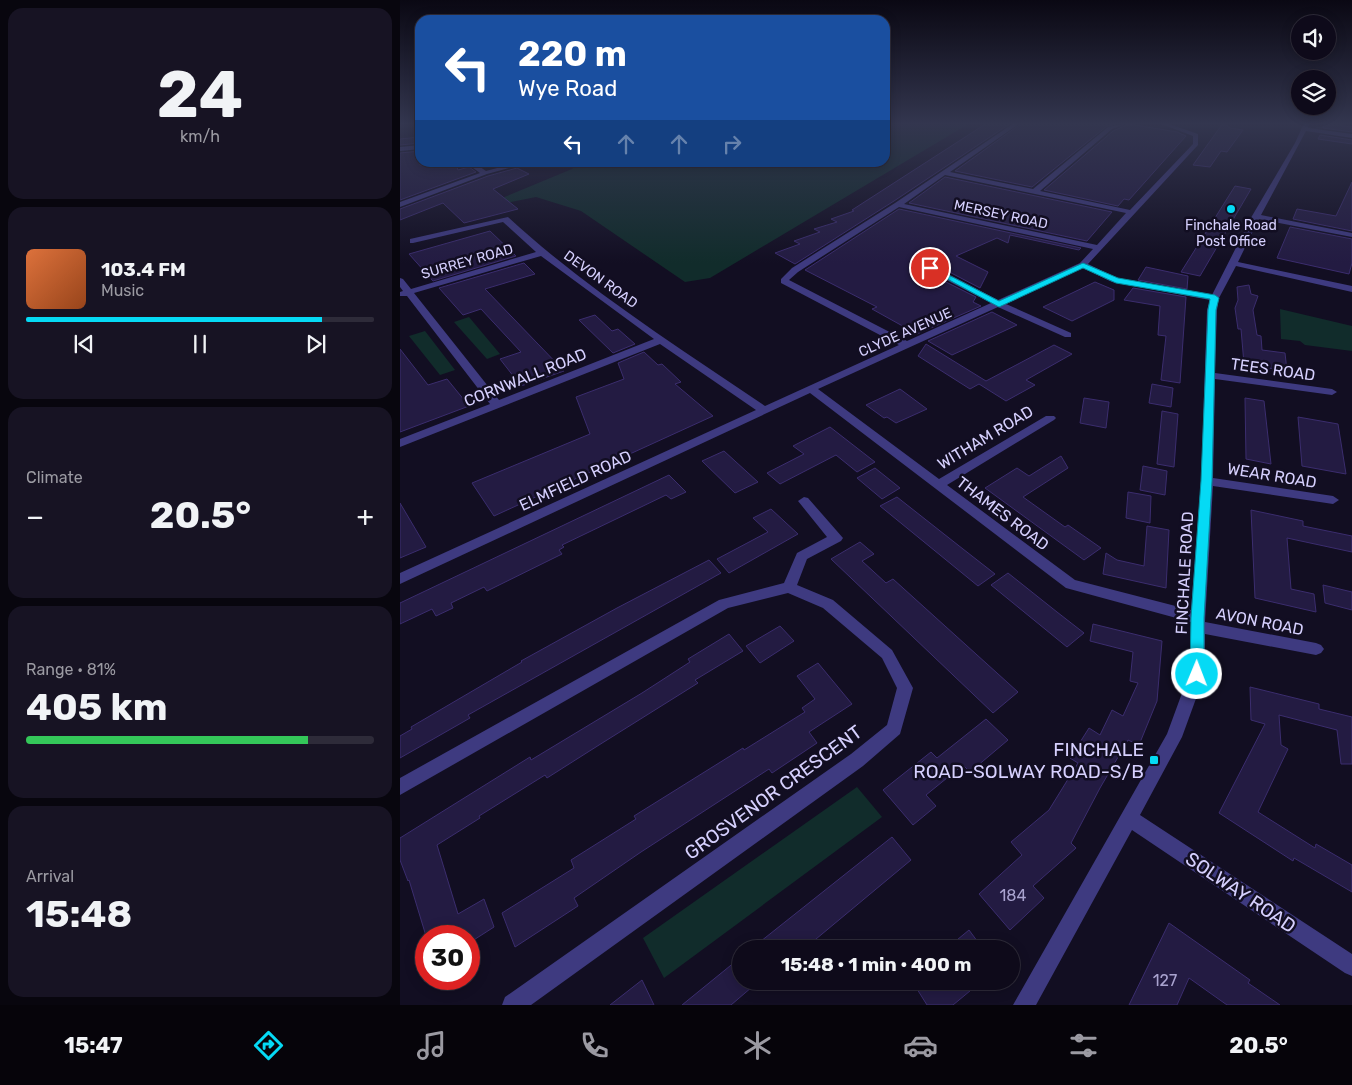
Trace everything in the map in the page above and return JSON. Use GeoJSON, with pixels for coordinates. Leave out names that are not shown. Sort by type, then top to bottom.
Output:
{"type":"FeatureCollection","features":[{"type":"Feature","properties":{"kind":"street"},"geometry":{"type":"LineString","coordinates":[[480,170],[485,173]]}},
{"type":"Feature","properties":{"kind":"street"},"geometry":{"type":"LineString","coordinates":[[400,205],[497,170]]}},
{"type":"Feature","properties":{"kind":"street"},"geometry":{"type":"LineString","coordinates":[[908,346],[784,281],[795,270],[898,205],[948,170]]}},
{"type":"Feature","properties":{"kind":"street"},"geometry":{"type":"LineString","coordinates":[[1034,192],[1060,170]]}},
{"type":"Feature","properties":{"kind":"street","name":"CLYDE AVENUE"},"geometry":{"type":"LineString","coordinates":[[764,410],[1083,266],[1171,170]]}},
{"type":"Feature","properties":{"kind":"street","name":"FINCHALE ROAD"},"geometry":{"type":"LineString","coordinates":[[1024,1005],[1174,737],[1197,674],[1212,310],[1215,298],[1282,170]]}},
{"type":"Feature","properties":{"kind":"street"},"geometry":{"type":"LineString","coordinates":[[943,173],[1131,212]]}},
{"type":"Feature","properties":{"kind":"street","name":"MERSEY ROAD"},"geometry":{"type":"LineString","coordinates":[[898,205],[1099,248]]}},
{"type":"Feature","properties":{"kind":"street"},"geometry":{"type":"LineString","coordinates":[[1256,216],[1352,235]]}},
{"type":"Feature","properties":{"kind":"street","name":"DEVON ROAD"},"geometry":{"type":"LineString","coordinates":[[412,241],[505,219],[542,253],[661,340],[764,410]]}},
{"type":"Feature","properties":{"kind":"street","name":"SURREY ROAD"},"geometry":{"type":"LineString","coordinates":[[404,294],[542,253]]}},
{"type":"Feature","properties":{"kind":"street"},"geometry":{"type":"LineString","coordinates":[[1233,263],[1352,289]]}},
{"type":"Feature","properties":{"kind":"street"},"geometry":{"type":"LineString","coordinates":[[1083,266],[1116,280],[1215,298]]}},
{"type":"Feature","properties":{"kind":"street"},"geometry":{"type":"LineString","coordinates":[[930,268],[999,304],[1068,335]]}},
{"type":"Feature","properties":{"kind":"street"},"geometry":{"type":"LineString","coordinates":[[400,281],[404,294],[497,405]]}},
{"type":"Feature","properties":{"kind":"street","name":"CORNWALL ROAD"},"geometry":{"type":"LineString","coordinates":[[400,443],[661,340]]}},
{"type":"Feature","properties":{"kind":"street","name":"TEES ROAD"},"geometry":{"type":"LineString","coordinates":[[1210,374],[1332,392]]}},
{"type":"Feature","properties":{"kind":"street","name":"THAMES ROAD"},"geometry":{"type":"LineString","coordinates":[[810,389],[1071,584],[1198,622]]}},
{"type":"Feature","properties":{"kind":"street","name":"ELMFIELD ROAD"},"geometry":{"type":"LineString","coordinates":[[400,580],[764,410]]}},
{"type":"Feature","properties":{"kind":"street","name":"WITHAM ROAD"},"geometry":{"type":"LineString","coordinates":[[938,484],[1050,418]]}},
{"type":"Feature","properties":{"kind":"street","name":"WEAR ROAD"},"geometry":{"type":"LineString","coordinates":[[1206,481],[1333,500]]}},
{"type":"Feature","properties":{"kind":"street"},"geometry":{"type":"LineString","coordinates":[[400,787],[724,604],[789,587],[802,556],[836,538],[804,501]]}},
{"type":"Feature","properties":{"kind":"street","name":"GROSVENOR CRESCENT"},"geometry":{"type":"LineString","coordinates":[[513,1005],[857,760],[894,729],[905,688],[887,654],[828,604],[789,587]]}},
{"type":"Feature","properties":{"kind":"street","name":"AVON ROAD"},"geometry":{"type":"LineString","coordinates":[[1198,622],[1316,650]]}},
{"type":"Feature","properties":{"kind":"street","name":"SOLWAY ROAD"},"geometry":{"type":"LineString","coordinates":[[1129,818],[1352,966]]}},
{"type":"Feature","properties":{"kind":"green space"},"geometry":{"type":"Polygon","coordinates":[[[570,170],[891,170],[710,278],[685,282],[581,211],[536,197],[461,215],[570,170]]]}},
{"type":"Feature","properties":{"kind":"green space"},"geometry":{"type":"Polygon","coordinates":[[[1280,309],[1352,326],[1352,351],[1305,345],[1300,341],[1281,339],[1280,309]]]}},
{"type":"Feature","properties":{"kind":"green space"},"geometry":{"type":"Polygon","coordinates":[[[469,317],[500,354],[487,359],[454,322],[469,317]]]}},
{"type":"Feature","properties":{"kind":"green space"},"geometry":{"type":"Polygon","coordinates":[[[425,331],[455,370],[440,375],[409,336],[425,331]]]}},
{"type":"Feature","properties":{"kind":"green space"},"geometry":{"type":"Polygon","coordinates":[[[857,787],[882,817],[664,978],[643,938],[857,787]]]}},
{"type":"Feature","properties":{"kind":"building"},"geometry":{"type":"Polygon","coordinates":[[[400,170],[473,170],[476,172],[400,200],[400,170]]]}},
{"type":"Feature","properties":{"kind":"building"},"geometry":{"type":"Polygon","coordinates":[[[510,170],[521,170],[529,174],[493,189],[518,209],[464,223],[443,203],[400,220],[400,209],[488,176],[510,170]]]}},
{"type":"Feature","properties":{"kind":"building"},"geometry":{"type":"Polygon","coordinates":[[[914,170],[941,170],[795,264],[775,253],[800,244],[794,241],[820,232],[814,229],[837,222],[831,219],[854,211],[852,210],[914,170]]]}},
{"type":"Feature","properties":{"kind":"building"},"geometry":{"type":"Polygon","coordinates":[[[957,170],[1053,170],[1032,187],[955,171],[957,170]]]}},
{"type":"Feature","properties":{"kind":"building"},"geometry":{"type":"Polygon","coordinates":[[[1068,170],[1156,170],[1129,200],[1124,199],[1118,206],[1044,190],[1068,170]]]}},
{"type":"Feature","properties":{"kind":"building"},"geometry":{"type":"Polygon","coordinates":[[[945,177],[1112,212],[1087,241],[909,203],[945,177]]]}},
{"type":"Feature","properties":{"kind":"building"},"geometry":{"type":"Polygon","coordinates":[[[1352,182],[1352,231],[1293,219],[1297,209],[1336,216],[1352,182]]]}},
{"type":"Feature","properties":{"kind":"building"},"geometry":{"type":"Polygon","coordinates":[[[1235,186],[1251,189],[1200,276],[1181,272],[1235,186]]]}},
{"type":"Feature","properties":{"kind":"building"},"geometry":{"type":"Polygon","coordinates":[[[899,209],[1081,248],[1079,250],[1010,235],[1008,243],[997,238],[956,256],[988,272],[980,288],[934,264],[926,265],[926,272],[976,297],[973,302],[981,306],[917,334],[872,309],[877,307],[805,270],[899,209]]]}},
{"type":"Feature","properties":{"kind":"building"},"geometry":{"type":"Polygon","coordinates":[[[1290,227],[1352,239],[1352,263],[1349,274],[1277,258],[1290,227]]]}},
{"type":"Feature","properties":{"kind":"building"},"geometry":{"type":"Polygon","coordinates":[[[490,231],[516,256],[433,281],[409,254],[490,231]]]}},
{"type":"Feature","properties":{"kind":"building"},"geometry":{"type":"Polygon","coordinates":[[[524,263],[535,274],[485,289],[564,371],[521,386],[500,359],[521,352],[481,309],[463,315],[439,288],[524,263]]]}},
{"type":"Feature","properties":{"kind":"building"},"geometry":{"type":"Polygon","coordinates":[[[1146,267],[1188,276],[1187,289],[1138,280],[1146,267]]]}},
{"type":"Feature","properties":{"kind":"building"},"geometry":{"type":"Polygon","coordinates":[[[1095,282],[1114,290],[1114,300],[1072,321],[1043,307],[1095,282]]]}},
{"type":"Feature","properties":{"kind":"building"},"geometry":{"type":"Polygon","coordinates":[[[1249,285],[1251,294],[1258,296],[1253,310],[1257,335],[1261,336],[1262,350],[1285,353],[1287,371],[1244,364],[1241,329],[1238,329],[1235,308],[1238,300],[1237,287],[1249,285]]]}},
{"type":"Feature","properties":{"kind":"building"},"geometry":{"type":"Polygon","coordinates":[[[1133,288],[1186,297],[1180,383],[1161,380],[1166,336],[1158,335],[1160,306],[1124,300],[1133,288]]]}},
{"type":"Feature","properties":{"kind":"building"},"geometry":{"type":"Polygon","coordinates":[[[992,312],[1017,325],[952,355],[928,341],[992,312]]]}},
{"type":"Feature","properties":{"kind":"building"},"geometry":{"type":"Polygon","coordinates":[[[595,315],[612,331],[618,329],[635,344],[613,353],[579,320],[595,315]]]}},
{"type":"Feature","properties":{"kind":"building"},"geometry":{"type":"Polygon","coordinates":[[[926,344],[986,381],[1054,345],[1072,354],[1026,380],[1035,385],[1006,401],[979,384],[970,389],[918,356],[926,344]]]}},
{"type":"Feature","properties":{"kind":"building"},"geometry":{"type":"Polygon","coordinates":[[[400,349],[428,385],[447,379],[469,406],[400,432],[400,349]]]}},
{"type":"Feature","properties":{"kind":"building"},"geometry":{"type":"Polygon","coordinates":[[[644,352],[658,365],[662,364],[681,382],[675,384],[713,416],[494,516],[472,483],[590,434],[576,397],[624,379],[618,363],[644,352]]]}},
{"type":"Feature","properties":{"kind":"building"},"geometry":{"type":"Polygon","coordinates":[[[1152,384],[1173,388],[1171,407],[1149,403],[1152,384]]]}},
{"type":"Feature","properties":{"kind":"building"},"geometry":{"type":"Polygon","coordinates":[[[900,389],[927,409],[896,423],[887,417],[884,418],[866,405],[900,389]]]}},
{"type":"Feature","properties":{"kind":"building"},"geometry":{"type":"Polygon","coordinates":[[[1084,398],[1109,402],[1106,428],[1080,423],[1084,398]]]}},
{"type":"Feature","properties":{"kind":"building"},"geometry":{"type":"Polygon","coordinates":[[[1245,398],[1264,401],[1271,464],[1246,459],[1245,398]]]}},
{"type":"Feature","properties":{"kind":"building"},"geometry":{"type":"Polygon","coordinates":[[[1162,411],[1178,414],[1174,467],[1157,464],[1162,411]]]}},
{"type":"Feature","properties":{"kind":"building"},"geometry":{"type":"Polygon","coordinates":[[[1298,417],[1338,424],[1346,474],[1302,466],[1298,417]]]}},
{"type":"Feature","properties":{"kind":"building"},"geometry":{"type":"Polygon","coordinates":[[[830,427],[875,462],[857,472],[836,455],[780,484],[767,473],[804,454],[793,446],[830,427]]]}},
{"type":"Feature","properties":{"kind":"building"},"geometry":{"type":"Polygon","coordinates":[[[724,451],[758,482],[735,493],[702,461],[724,451]]]}},
{"type":"Feature","properties":{"kind":"building"},"geometry":{"type":"Polygon","coordinates":[[[1061,456],[1068,468],[1023,497],[1065,527],[1068,525],[1101,548],[1084,560],[985,488],[1017,468],[1029,476],[1061,456]]]}},
{"type":"Feature","properties":{"kind":"building"},"geometry":{"type":"Polygon","coordinates":[[[1143,466],[1167,471],[1165,495],[1140,490],[1143,466]]]}},
{"type":"Feature","properties":{"kind":"building"},"geometry":{"type":"Polygon","coordinates":[[[875,468],[900,488],[882,499],[857,478],[875,468]]]}},
{"type":"Feature","properties":{"kind":"building"},"geometry":{"type":"Polygon","coordinates":[[[669,475],[686,492],[671,499],[666,495],[562,545],[564,547],[559,550],[562,554],[487,591],[484,587],[451,603],[453,608],[436,616],[432,609],[400,624],[400,603],[669,475]]]}},
{"type":"Feature","properties":{"kind":"building"},"geometry":{"type":"Polygon","coordinates":[[[1128,492],[1151,496],[1150,523],[1126,518],[1128,492]]]}},
{"type":"Feature","properties":{"kind":"building"},"geometry":{"type":"Polygon","coordinates":[[[897,497],[995,574],[978,586],[880,506],[897,497]]]}},
{"type":"Feature","properties":{"kind":"building"},"geometry":{"type":"Polygon","coordinates":[[[400,503],[426,547],[400,558],[400,503]]]}},
{"type":"Feature","properties":{"kind":"building"},"geometry":{"type":"Polygon","coordinates":[[[771,509],[798,534],[729,573],[717,559],[768,532],[753,518],[771,509]]]}},
{"type":"Feature","properties":{"kind":"building"},"geometry":{"type":"Polygon","coordinates":[[[1251,510],[1303,521],[1303,526],[1352,536],[1352,552],[1287,538],[1291,589],[1314,594],[1316,612],[1255,598],[1251,510]]]}},
{"type":"Feature","properties":{"kind":"building"},"geometry":{"type":"Polygon","coordinates":[[[1147,526],[1169,530],[1166,588],[1103,574],[1106,553],[1117,560],[1144,566],[1147,526]]]}},
{"type":"Feature","properties":{"kind":"building"},"geometry":{"type":"Polygon","coordinates":[[[860,542],[874,554],[862,561],[886,583],[893,579],[1018,692],[993,713],[831,559],[860,542]]]}},
{"type":"Feature","properties":{"kind":"building"},"geometry":{"type":"Polygon","coordinates":[[[709,560],[721,573],[468,715],[470,718],[400,758],[400,736],[412,729],[411,727],[521,661],[709,560]]]}},
{"type":"Feature","properties":{"kind":"building"},"geometry":{"type":"Polygon","coordinates":[[[1008,573],[1084,633],[1067,647],[991,585],[1008,573]]]}},
{"type":"Feature","properties":{"kind":"building"},"geometry":{"type":"Polygon","coordinates":[[[1323,585],[1352,592],[1352,610],[1325,603],[1323,585]]]}},
{"type":"Feature","properties":{"kind":"building"},"geometry":{"type":"Polygon","coordinates":[[[1093,624],[1162,641],[1157,701],[1139,745],[1128,740],[1100,788],[1071,843],[1076,848],[1033,886],[1044,898],[1010,930],[979,894],[1022,855],[1011,842],[1049,810],[1078,763],[1070,758],[1089,728],[1100,735],[1112,710],[1123,716],[1138,683],[1130,681],[1133,652],[1090,641],[1093,624]]]}},
{"type":"Feature","properties":{"kind":"building"},"geometry":{"type":"Polygon","coordinates":[[[780,626],[794,641],[760,663],[746,646],[780,626]]]}},
{"type":"Feature","properties":{"kind":"building"},"geometry":{"type":"Polygon","coordinates":[[[729,634],[743,651],[695,680],[698,683],[547,778],[545,775],[437,845],[458,914],[484,899],[494,927],[480,936],[480,925],[423,925],[409,880],[400,860],[400,838],[530,757],[531,760],[642,693],[690,662],[688,659],[729,634]]]}},
{"type":"Feature","properties":{"kind":"building"},"geometry":{"type":"Polygon","coordinates":[[[818,663],[852,704],[809,732],[817,743],[772,773],[769,769],[641,852],[574,898],[578,906],[515,947],[502,913],[574,868],[571,860],[636,819],[634,816],[805,712],[802,708],[815,699],[797,676],[818,663]]]}},
{"type":"Feature","properties":{"kind":"building"},"geometry":{"type":"Polygon","coordinates":[[[1250,687],[1319,704],[1319,709],[1352,717],[1352,764],[1341,764],[1337,730],[1279,715],[1281,745],[1288,749],[1258,812],[1315,848],[1316,844],[1352,865],[1352,892],[1294,858],[1293,861],[1219,813],[1265,724],[1251,720],[1250,687]]]}},
{"type":"Feature","properties":{"kind":"building"},"geometry":{"type":"Polygon","coordinates":[[[986,719],[1008,740],[970,772],[963,765],[926,795],[936,806],[913,825],[883,790],[931,752],[937,758],[986,719]]]}},
{"type":"Feature","properties":{"kind":"building"},"geometry":{"type":"Polygon","coordinates":[[[892,837],[911,860],[815,940],[762,940],[892,837]]]}},
{"type":"Feature","properties":{"kind":"building"},"geometry":{"type":"Polygon","coordinates":[[[1169,923],[1250,980],[1248,983],[1280,1005],[1227,1005],[1189,978],[1177,1005],[1129,1005],[1169,923]]]}},
{"type":"Feature","properties":{"kind":"building"},"geometry":{"type":"Polygon","coordinates":[[[969,930],[976,940],[957,940],[969,930]]]}},
{"type":"Feature","properties":{"kind":"building"},"geometry":{"type":"Polygon","coordinates":[[[732,964],[732,990],[748,990],[731,1005],[682,1005],[732,964]]]}},
{"type":"Feature","properties":{"kind":"building"},"geometry":{"type":"Polygon","coordinates":[[[642,980],[654,1005],[610,1005],[642,980]]]}},
{"type":"Feature","properties":{"kind":"building"},"geometry":{"type":"Polygon","coordinates":[[[918,990],[971,990],[953,1005],[927,1005],[918,990]]]}},
{"type":"Feature","properties":{"kind":"place","name":"Finchale Road Post Office"},"geometry":{"type":"Point","coordinates":[1231,209]}},
{"type":"Feature","properties":{"kind":"place","name":"FINCHALE ROAD-SOLWAY ROAD-S/B"},"geometry":{"type":"Point","coordinates":[1154,760]}},
{"type":"Feature","properties":{"kind":"route"},"geometry":{"type":"LineString","coordinates":[[930,268],[999,304],[1083,266],[1116,280],[1215,298],[1212,310],[1197,674]]}}]}
